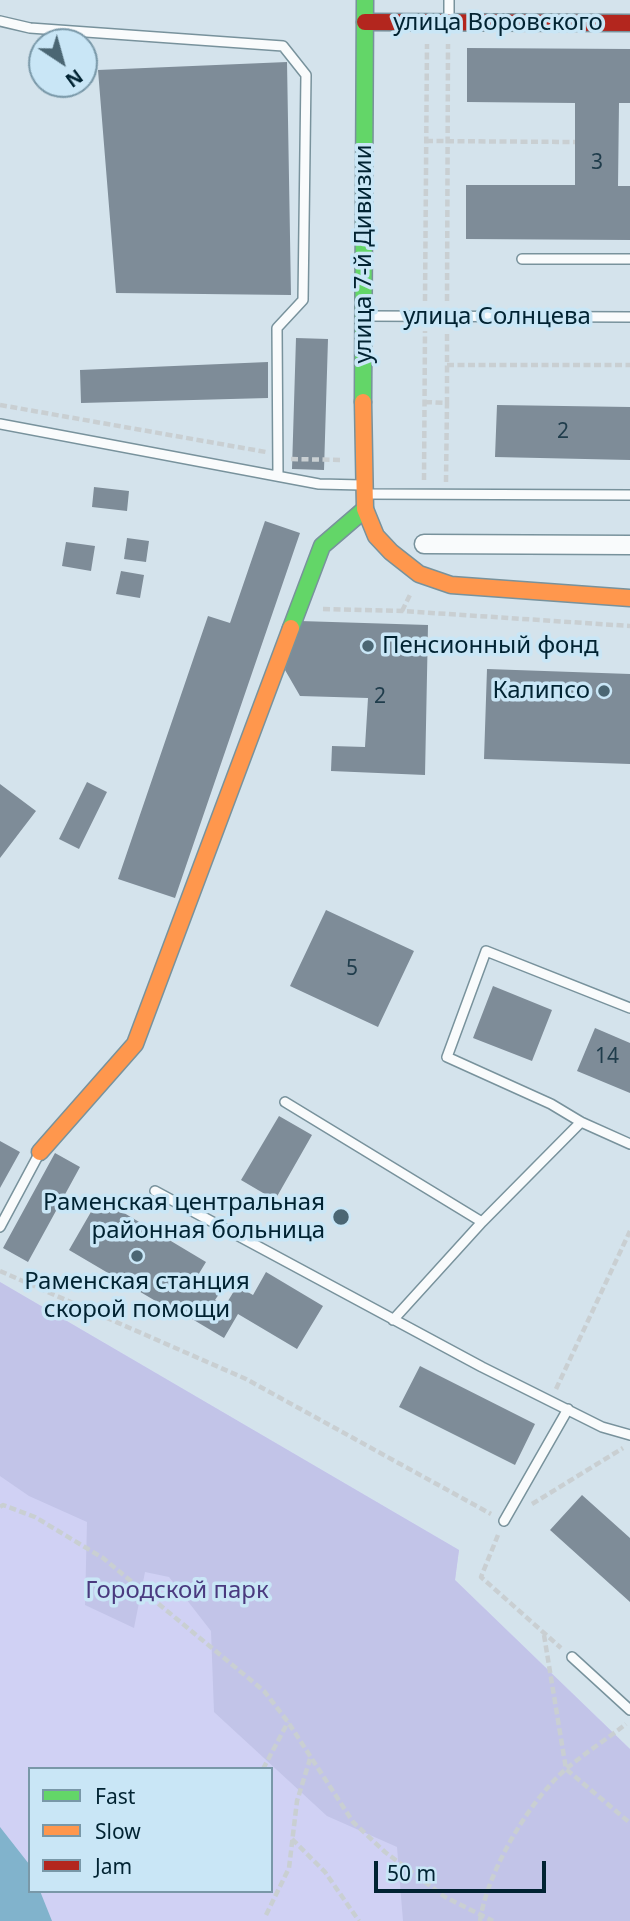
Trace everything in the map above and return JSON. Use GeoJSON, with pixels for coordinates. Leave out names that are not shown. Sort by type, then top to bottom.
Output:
{"type":"FeatureCollection","features":[{"type":"Feature","properties":{"kind":"street","name":"улица 7-й Дивизии"},"geometry":{"type":"LineString","coordinates":[[364,496],[365,0]]}},
{"type":"Feature","properties":{"kind":"street","name":"улица Воровского"},"geometry":{"type":"LineString","coordinates":[[365,22],[427,22],[449,29],[630,23]]}},
{"type":"Feature","properties":{"kind":"street"},"geometry":{"type":"LineString","coordinates":[[364,496],[376,536],[419,574],[451,585],[630,598]]}},
{"type":"Feature","properties":{"kind":"street"},"geometry":{"type":"LineString","coordinates":[[40,1152],[135,1044],[321,546],[364,496]]}},
{"type":"Feature","properties":{"kind":"street"},"geometry":{"type":"LineString","coordinates":[[424,544],[630,545]]}},
{"type":"Feature","properties":{"kind":"lane"},"geometry":{"type":"LineString","coordinates":[[449,0],[449,29]]}},
{"type":"Feature","properties":{"kind":"lane"},"geometry":{"type":"LineString","coordinates":[[0,21],[30,28],[282,46],[306,75],[303,300],[277,328],[278,476]]}},
{"type":"Feature","properties":{"kind":"lane"},"geometry":{"type":"LineString","coordinates":[[522,259],[630,259]]}},
{"type":"Feature","properties":{"kind":"lane","name":"улица Солнцева"},"geometry":{"type":"LineString","coordinates":[[363,316],[630,317]]}},
{"type":"Feature","properties":{"kind":"lane"},"geometry":{"type":"LineString","coordinates":[[0,424],[319,484],[364,496],[630,495]]}},
{"type":"Feature","properties":{"kind":"lane"},"geometry":{"type":"LineString","coordinates":[[630,1008],[486,951],[447,1057],[551,1104],[581,1122],[630,1144]]}},
{"type":"Feature","properties":{"kind":"lane"},"geometry":{"type":"LineString","coordinates":[[285,1102],[482,1222]]}},
{"type":"Feature","properties":{"kind":"lane"},"geometry":{"type":"LineString","coordinates":[[393,1320],[482,1222],[581,1122]]}},
{"type":"Feature","properties":{"kind":"lane"},"geometry":{"type":"LineString","coordinates":[[0,1227],[40,1152]]}},
{"type":"Feature","properties":{"kind":"lane"},"geometry":{"type":"LineString","coordinates":[[155,1191],[393,1320],[550,1401],[602,1427],[630,1435]]}},
{"type":"Feature","properties":{"kind":"lane"},"geometry":{"type":"LineString","coordinates":[[504,1521],[568,1409]]}},
{"type":"Feature","properties":{"kind":"lane"},"geometry":{"type":"LineString","coordinates":[[572,1657],[630,1710]]}},
{"type":"Feature","properties":{"kind":"path"},"geometry":{"type":"LineString","coordinates":[[424,494],[427,22]]}},
{"type":"Feature","properties":{"kind":"path"},"geometry":{"type":"LineString","coordinates":[[446,494],[449,29]]}},
{"type":"Feature","properties":{"kind":"path"},"geometry":{"type":"LineString","coordinates":[[426,141],[575,142]]}},
{"type":"Feature","properties":{"kind":"path"},"geometry":{"type":"LineString","coordinates":[[447,365],[630,365]]}},
{"type":"Feature","properties":{"kind":"path"},"geometry":{"type":"LineString","coordinates":[[425,402],[447,403]]}},
{"type":"Feature","properties":{"kind":"path"},"geometry":{"type":"LineString","coordinates":[[0,405],[278,454],[293,459],[320,460]]}},
{"type":"Feature","properties":{"kind":"path"},"geometry":{"type":"LineString","coordinates":[[298,609],[402,611],[630,626]]}},
{"type":"Feature","properties":{"kind":"path"},"geometry":{"type":"LineString","coordinates":[[550,1401],[630,1231]]}},
{"type":"Feature","properties":{"kind":"path"},"geometry":{"type":"LineString","coordinates":[[0,1271],[246,1379],[504,1521]]}},
{"type":"Feature","properties":{"kind":"path"},"geometry":{"type":"LineString","coordinates":[[572,1657],[481,1577],[504,1521],[630,1444]]}},
{"type":"Feature","properties":{"kind":"path"},"geometry":{"type":"LineString","coordinates":[[1,1506],[35,1517],[103,1558],[264,1691],[288,1721],[353,1822],[445,1897],[493,1921]]}},
{"type":"Feature","properties":{"kind":"path"},"geometry":{"type":"LineString","coordinates":[[544,1634],[566,1769],[630,1823]]}},
{"type":"Feature","properties":{"kind":"path"},"geometry":{"type":"LineString","coordinates":[[264,1767],[288,1721]]}},
{"type":"Feature","properties":{"kind":"path"},"geometry":{"type":"LineString","coordinates":[[480,1921],[495,1871],[509,1843],[549,1787],[566,1769],[630,1721]]}},
{"type":"Feature","properties":{"kind":"path"},"geometry":{"type":"LineString","coordinates":[[266,1915],[289,1868],[297,1801],[310,1758]]}},
{"type":"Feature","properties":{"kind":"path"},"geometry":{"type":"LineString","coordinates":[[292,1839],[325,1872],[359,1921]]}},
{"type":"Feature","properties":{"kind":"green space","name":"Городской парк"},"geometry":{"type":"Polygon","coordinates":[[[0,1282],[459,1550],[455,1580],[630,1749],[630,1921],[0,1921],[0,1282]]]}},
{"type":"Feature","properties":{"kind":"shaded area","name":"Городской парк"},"geometry":{"type":"Polygon","coordinates":[[[0,1282],[459,1550],[455,1580],[630,1749],[630,1921],[403,1921],[397,1847],[327,1816],[214,1712],[211,1631],[169,1577],[145,1572],[134,1628],[85,1605],[87,1522],[29,1496],[0,1476],[0,1282]]]}},
{"type":"Feature","properties":{"kind":"shaded area"},"geometry":{"type":"Polygon","coordinates":[[[0,1827],[28,1863],[28,1893],[41,1893],[52,1921],[0,1921],[0,1827]]]}},
{"type":"Feature","properties":{"kind":"building"},"geometry":{"type":"Polygon","coordinates":[[[467,48],[630,49],[630,103],[619,103],[618,186],[630,186],[630,240],[466,239],[466,185],[575,185],[575,103],[467,102],[467,48]]]}},
{"type":"Feature","properties":{"kind":"building"},"geometry":{"type":"Polygon","coordinates":[[[287,62],[291,295],[116,293],[98,70],[287,62]]]}},
{"type":"Feature","properties":{"kind":"building"},"geometry":{"type":"Polygon","coordinates":[[[296,338],[328,339],[324,470],[292,469],[296,338]]]}},
{"type":"Feature","properties":{"kind":"building"},"geometry":{"type":"Polygon","coordinates":[[[268,362],[268,398],[81,403],[80,370],[268,362]]]}},
{"type":"Feature","properties":{"kind":"building"},"geometry":{"type":"Polygon","coordinates":[[[497,405],[630,407],[630,460],[495,457],[497,405]]]}},
{"type":"Feature","properties":{"kind":"building"},"geometry":{"type":"Polygon","coordinates":[[[94,487],[129,491],[127,511],[92,507],[94,487]]]}},
{"type":"Feature","properties":{"kind":"building"},"geometry":{"type":"Polygon","coordinates":[[[265,521],[300,533],[175,898],[118,879],[208,616],[230,623],[265,521]]]}},
{"type":"Feature","properties":{"kind":"building"},"geometry":{"type":"Polygon","coordinates":[[[127,538],[149,541],[146,562],[124,559],[127,538]]]}},
{"type":"Feature","properties":{"kind":"building"},"geometry":{"type":"Polygon","coordinates":[[[66,542],[95,546],[91,571],[62,566],[66,542]]]}},
{"type":"Feature","properties":{"kind":"building"},"geometry":{"type":"Polygon","coordinates":[[[121,571],[144,575],[140,598],[116,594],[121,571]]]}},
{"type":"Feature","properties":{"kind":"building"},"geometry":{"type":"Polygon","coordinates":[[[300,621],[428,625],[425,775],[331,771],[332,746],[365,747],[368,698],[300,696],[285,670],[300,621]]]}},
{"type":"Feature","properties":{"kind":"building"},"geometry":{"type":"Polygon","coordinates":[[[487,669],[630,674],[630,764],[484,759],[487,669]]]}},
{"type":"Feature","properties":{"kind":"building"},"geometry":{"type":"Polygon","coordinates":[[[87,782],[107,792],[79,849],[59,839],[87,782]]]}},
{"type":"Feature","properties":{"kind":"building"},"geometry":{"type":"Polygon","coordinates":[[[0,784],[36,811],[0,858],[0,784]]]}},
{"type":"Feature","properties":{"kind":"building"},"geometry":{"type":"Polygon","coordinates":[[[326,910],[414,951],[378,1027],[290,986],[326,910]]]}},
{"type":"Feature","properties":{"kind":"building"},"geometry":{"type":"Polygon","coordinates":[[[493,986],[552,1010],[532,1061],[473,1038],[493,986]]]}},
{"type":"Feature","properties":{"kind":"building"},"geometry":{"type":"Polygon","coordinates":[[[595,1028],[630,1043],[630,1093],[577,1071],[595,1028]]]}},
{"type":"Feature","properties":{"kind":"building"},"geometry":{"type":"Polygon","coordinates":[[[279,1116],[312,1135],[275,1200],[241,1180],[279,1116]]]}},
{"type":"Feature","properties":{"kind":"building"},"geometry":{"type":"Polygon","coordinates":[[[0,1141],[20,1152],[0,1188],[0,1141]]]}},
{"type":"Feature","properties":{"kind":"building"},"geometry":{"type":"Polygon","coordinates":[[[55,1153],[80,1167],[28,1262],[3,1248],[55,1153]]]}},
{"type":"Feature","properties":{"kind":"building"},"geometry":{"type":"Polygon","coordinates":[[[99,1198],[206,1262],[192,1285],[205,1292],[208,1287],[219,1294],[215,1300],[225,1306],[237,1286],[253,1295],[266,1272],[323,1306],[297,1349],[238,1314],[224,1338],[69,1250],[99,1198]]]}},
{"type":"Feature","properties":{"kind":"building"},"geometry":{"type":"Polygon","coordinates":[[[420,1366],[535,1424],[515,1465],[399,1407],[420,1366]]]}},
{"type":"Feature","properties":{"kind":"building"},"geometry":{"type":"Polygon","coordinates":[[[582,1495],[630,1538],[630,1602],[550,1530],[582,1495]]]}},
{"type":"Feature","properties":{"kind":"traffic: fast"},"geometry":{"type":"LineString","coordinates":[[363,402],[365,0]]}},
{"type":"Feature","properties":{"kind":"traffic: fast"},"geometry":{"type":"LineString","coordinates":[[291,628],[322,546],[365,509]]}},
{"type":"Feature","properties":{"kind":"traffic: slow"},"geometry":{"type":"LineString","coordinates":[[363,402],[365,509],[376,536],[419,574],[451,585],[630,598]]}},
{"type":"Feature","properties":{"kind":"traffic: slow"},"geometry":{"type":"LineString","coordinates":[[40,1152],[135,1044],[291,628]]}},
{"type":"Feature","properties":{"kind":"traffic: jam"},"geometry":{"type":"LineString","coordinates":[[365,22],[630,23]]}},
{"type":"Feature","properties":{"kind":"place","name":"Пенсионный фонд"},"geometry":{"type":"Point","coordinates":[368,646]}},
{"type":"Feature","properties":{"kind":"place","name":"Калипсо"},"geometry":{"type":"Point","coordinates":[604,691]}},
{"type":"Feature","properties":{"kind":"place","name":"Раменская центральная районная больница"},"geometry":{"type":"Point","coordinates":[341,1217]}},
{"type":"Feature","properties":{"kind":"place","name":"Раменская станция скорой помощи"},"geometry":{"type":"Point","coordinates":[137,1256]}}]}
